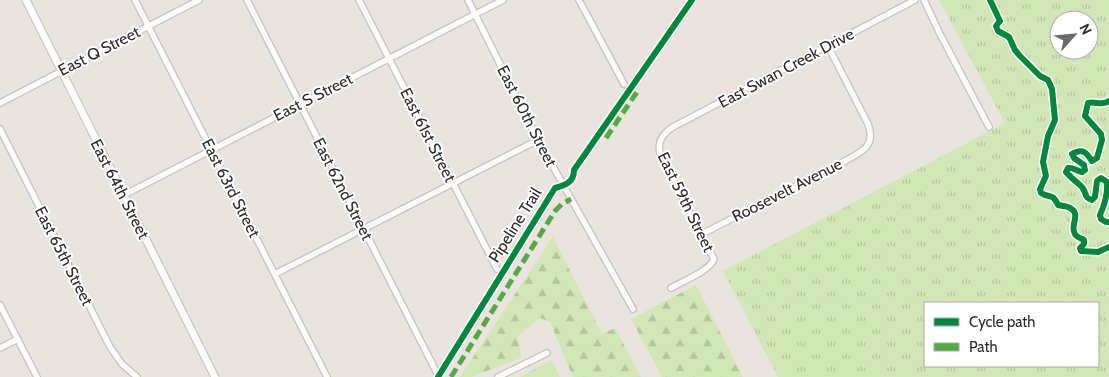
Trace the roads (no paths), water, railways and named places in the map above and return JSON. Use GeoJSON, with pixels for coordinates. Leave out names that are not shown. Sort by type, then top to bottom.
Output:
{"type":"FeatureCollection","features":[{"type":"Feature","properties":{"kind":"street","name":"East 64th Street"},"geometry":{"type":"LineString","coordinates":[[26,0],[215,377]]}},
{"type":"Feature","properties":{"kind":"street","name":"East 63rd Street"},"geometry":{"type":"LineString","coordinates":[[136,0],[327,377]]}},
{"type":"Feature","properties":{"kind":"street","name":"East Q Street"},"geometry":{"type":"LineString","coordinates":[[0,103],[199,0]]}},
{"type":"Feature","properties":{"kind":"street","name":"East 62nd Street"},"geometry":{"type":"LineString","coordinates":[[247,0],[439,377]]}},
{"type":"Feature","properties":{"kind":"street","name":"East 61st Street"},"geometry":{"type":"LineString","coordinates":[[359,0],[497,269]]}},
{"type":"Feature","properties":{"kind":"street","name":"East 60th Street"},"geometry":{"type":"LineString","coordinates":[[468,0],[538,140],[633,309]]}},
{"type":"Feature","properties":{"kind":"street","name":"East S Street"},"geometry":{"type":"LineString","coordinates":[[124,195],[502,0]]}},
{"type":"Feature","properties":{"kind":"street"},"geometry":{"type":"LineString","coordinates":[[579,0],[624,84]]}},
{"type":"Feature","properties":{"kind":"street","name":"East Swan Creek Drive"},"geometry":{"type":"LineString","coordinates":[[660,140],[673,127],[915,0]]}},
{"type":"Feature","properties":{"kind":"street"},"geometry":{"type":"LineString","coordinates":[[924,0],[990,127]]}},
{"type":"Feature","properties":{"kind":"street","name":"Roosevelt Avenue"},"geometry":{"type":"LineString","coordinates":[[702,234],[851,158],[869,144],[871,134],[868,124],[828,46]]}},
{"type":"Feature","properties":{"kind":"street","name":"East 65th Street"},"geometry":{"type":"LineString","coordinates":[[0,129],[110,347],[122,364],[137,377]]}},
{"type":"Feature","properties":{"kind":"street"},"geometry":{"type":"LineString","coordinates":[[275,274],[538,140]]}},
{"type":"Feature","properties":{"kind":"street","name":"East 59th Street"},"geometry":{"type":"LineString","coordinates":[[660,140],[661,157],[714,258],[712,264],[670,288]]}},
{"type":"Feature","properties":{"kind":"street"},"geometry":{"type":"LineString","coordinates":[[0,305],[37,377]]}},
{"type":"Feature","properties":{"kind":"street"},"geometry":{"type":"LineString","coordinates":[[0,348],[18,339]]}},
{"type":"Feature","properties":{"kind":"street"},"geometry":{"type":"LineString","coordinates":[[498,377],[547,353]]}}]}
